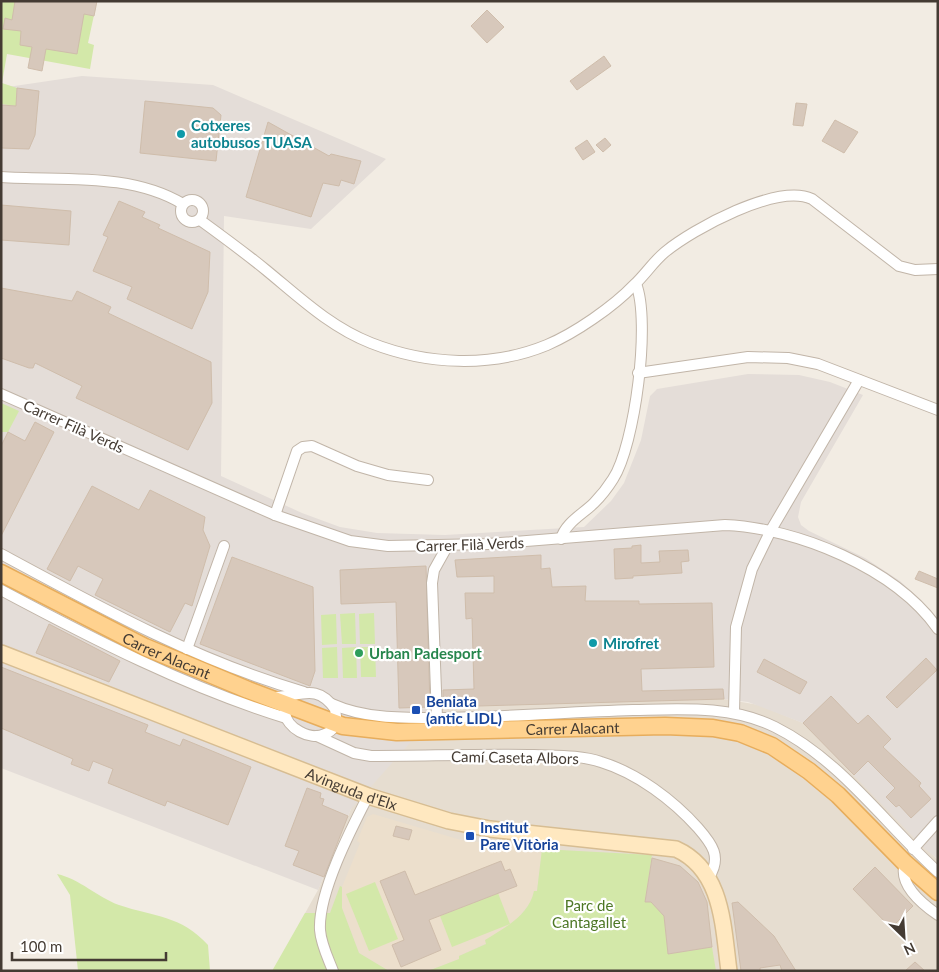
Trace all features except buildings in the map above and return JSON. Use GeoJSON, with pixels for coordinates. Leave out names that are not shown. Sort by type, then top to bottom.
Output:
{"type":"FeatureCollection","features":[{"type":"Feature","properties":{"kind":"main road","name":"Carrer Alacant"},"geometry":{"type":"LineString","coordinates":[[1,573],[145,647],[288,706],[334,717],[357,729],[397,732],[665,726],[714,728],[740,733],[772,746],[810,771],[909,856],[938,892]]}},
{"type":"Feature","properties":{"kind":"street"},"geometry":{"type":"LineString","coordinates":[[1,177],[126,184],[158,191],[183,204],[193,200],[200,203],[204,213],[200,220],[191,223],[185,220],[181,214],[183,204]]}},
{"type":"Feature","properties":{"kind":"street"},"geometry":{"type":"LineString","coordinates":[[200,220],[336,325],[370,342],[425,358],[484,360],[540,347],[577,329],[636,284],[665,252],[704,228],[751,205],[791,194],[812,199],[899,266],[915,270],[938,270]]}},
{"type":"Feature","properties":{"kind":"street"},"geometry":{"type":"LineString","coordinates":[[561,539],[565,529],[605,490],[621,465],[630,433],[638,373],[642,304],[636,284]]}},
{"type":"Feature","properties":{"kind":"street"},"geometry":{"type":"LineString","coordinates":[[638,373],[763,356],[818,364],[938,410]]}},
{"type":"Feature","properties":{"kind":"street"},"geometry":{"type":"LineString","coordinates":[[734,712],[735,642],[739,610],[759,551],[859,380]]}},
{"type":"Feature","properties":{"kind":"street","name":"Carrer Filà Verds"},"geometry":{"type":"LineString","coordinates":[[1,394],[275,515],[350,541],[388,546],[448,545],[561,539],[725,525],[771,530],[830,548],[887,582],[916,605],[938,629]]}},
{"type":"Feature","properties":{"kind":"street"},"geometry":{"type":"LineString","coordinates":[[275,515],[296,451],[303,447],[312,446],[357,466],[388,475],[428,480]]}},
{"type":"Feature","properties":{"kind":"street"},"geometry":{"type":"LineString","coordinates":[[437,718],[432,583],[434,570],[448,545]]}},
{"type":"Feature","properties":{"kind":"street"},"geometry":{"type":"LineString","coordinates":[[186,649],[224,546]]}},
{"type":"Feature","properties":{"kind":"street","name":"Carrer Alacant"},"geometry":{"type":"LineString","coordinates":[[1,554],[186,649],[262,679],[304,692],[318,694],[334,717],[345,710],[384,716],[437,718],[670,710],[734,712],[774,726],[810,747],[855,788],[909,856],[938,872]]}},
{"type":"Feature","properties":{"kind":"street","name":"Carrer Alacant"},"geometry":{"type":"LineString","coordinates":[[1,590],[53,618],[180,679],[249,706],[288,706]]}},
{"type":"Feature","properties":{"kind":"street","name":"Avinguda d'Elx"},"geometry":{"type":"LineString","coordinates":[[1,653],[368,796],[432,816],[490,829],[676,850],[694,860],[709,877]]}},
{"type":"Feature","properties":{"kind":"street"},"geometry":{"type":"LineString","coordinates":[[288,706],[304,692]]}},
{"type":"Feature","properties":{"kind":"street","name":"Camí Caseta Albors"},"geometry":{"type":"LineString","coordinates":[[288,706],[296,729],[317,736],[354,754],[370,756],[513,755],[576,757],[603,762],[642,781],[703,833],[716,857],[716,867],[709,877]]}},
{"type":"Feature","properties":{"kind":"street"},"geometry":{"type":"LineString","coordinates":[[317,736],[334,717]]}},
{"type":"Feature","properties":{"kind":"street"},"geometry":{"type":"LineString","coordinates":[[333,971],[320,931],[321,909],[349,834],[368,796]]}},
{"type":"Feature","properties":{"kind":"street"},"geometry":{"type":"LineString","coordinates":[[938,821],[909,856],[904,879],[924,904],[938,915]]}},
{"type":"Feature","properties":{"kind":"street"},"geometry":{"type":"LineString","coordinates":[[709,877],[717,899],[729,971]]}},
{"type":"Feature","properties":{"kind":"shaded area"},"geometry":{"type":"Polygon","coordinates":[[[82,76],[213,85],[386,159],[311,229],[224,216],[221,476],[302,513],[340,527],[377,533],[445,535],[584,527],[611,501],[624,483],[641,440],[650,396],[657,389],[748,374],[799,375],[830,382],[863,395],[801,502],[798,517],[801,525],[809,531],[865,558],[900,581],[938,619],[938,859],[926,850],[803,723],[748,702],[724,699],[442,707],[351,809],[318,890],[1,768],[1,88],[82,76]]]}},
{"type":"Feature","properties":{"kind":"shaded area"},"geometry":{"type":"Polygon","coordinates":[[[724,699],[759,705],[803,723],[938,860],[938,971],[287,971],[299,924],[318,890],[351,809],[399,708],[724,699]]]}},
{"type":"Feature","properties":{"kind":"shaded area"},"geometry":{"type":"Polygon","coordinates":[[[373,814],[461,840],[542,849],[537,891],[534,891],[533,899],[515,922],[486,940],[487,943],[459,956],[459,959],[428,971],[389,971],[359,953],[342,908],[342,887],[360,843],[357,841],[367,817],[373,814]]]}},
{"type":"Feature","properties":{"kind":"green space"},"geometry":{"type":"Polygon","coordinates":[[[1,1],[97,1],[88,43],[94,45],[90,69],[7,54],[2,83],[17,88],[16,106],[1,104],[1,1]]]}},
{"type":"Feature","properties":{"kind":"green space"},"geometry":{"type":"Polygon","coordinates":[[[1,403],[19,411],[8,432],[1,432],[1,403]]]}},
{"type":"Feature","properties":{"kind":"green space"},"geometry":{"type":"Polygon","coordinates":[[[355,613],[356,644],[342,644],[340,614],[355,613]]]}},
{"type":"Feature","properties":{"kind":"green space"},"geometry":{"type":"Polygon","coordinates":[[[374,613],[375,644],[360,644],[359,614],[374,613]]]}},
{"type":"Feature","properties":{"kind":"green space"},"geometry":{"type":"Polygon","coordinates":[[[336,614],[337,644],[322,645],[321,615],[336,614]]]}},
{"type":"Feature","properties":{"kind":"green space"},"geometry":{"type":"Polygon","coordinates":[[[337,647],[338,678],[323,678],[322,648],[337,647]]]}},
{"type":"Feature","properties":{"kind":"green space"},"geometry":{"type":"Polygon","coordinates":[[[356,647],[357,678],[343,678],[342,648],[356,647]]]}},
{"type":"Feature","properties":{"kind":"green space"},"geometry":{"type":"Polygon","coordinates":[[[360,647],[375,647],[376,677],[361,677],[360,647]]]}},
{"type":"Feature","properties":{"kind":"green space","name":"Parc de Cantagallet"},"geometry":{"type":"Polygon","coordinates":[[[542,849],[652,855],[645,902],[651,902],[664,916],[668,954],[712,947],[716,971],[428,971],[459,959],[459,956],[486,944],[485,940],[508,926],[522,914],[531,900],[534,891],[537,891],[542,849]]]}},
{"type":"Feature","properties":{"kind":"green space"},"geometry":{"type":"Polygon","coordinates":[[[57,874],[73,880],[119,905],[167,918],[188,928],[208,945],[210,971],[78,971],[70,895],[57,874]]]}},
{"type":"Feature","properties":{"kind":"green space"},"geometry":{"type":"Polygon","coordinates":[[[375,882],[398,939],[369,951],[346,894],[375,882]]]}},
{"type":"Feature","properties":{"kind":"green space"},"geometry":{"type":"Polygon","coordinates":[[[340,886],[342,887],[342,908],[359,953],[389,971],[272,971],[305,913],[330,913],[340,886]]]}},
{"type":"Feature","properties":{"kind":"green space"},"geometry":{"type":"Polygon","coordinates":[[[498,893],[510,924],[452,947],[440,916],[498,893]]]}},
{"type":"Feature","properties":{"kind":"place","name":"Cotxeres autobusos TUASA"},"geometry":{"type":"Point","coordinates":[181,134]}},
{"type":"Feature","properties":{"kind":"place","name":"Mirofret"},"geometry":{"type":"Point","coordinates":[593,643]}},
{"type":"Feature","properties":{"kind":"place","name":"Urban Padesport"},"geometry":{"type":"Point","coordinates":[359,653]}},
{"type":"Feature","properties":{"kind":"place","name":"Beniata (antic LIDL)"},"geometry":{"type":"Point","coordinates":[416,710]}},
{"type":"Feature","properties":{"kind":"place","name":"Institut Pare Vitòria"},"geometry":{"type":"Point","coordinates":[470,836]}}]}
